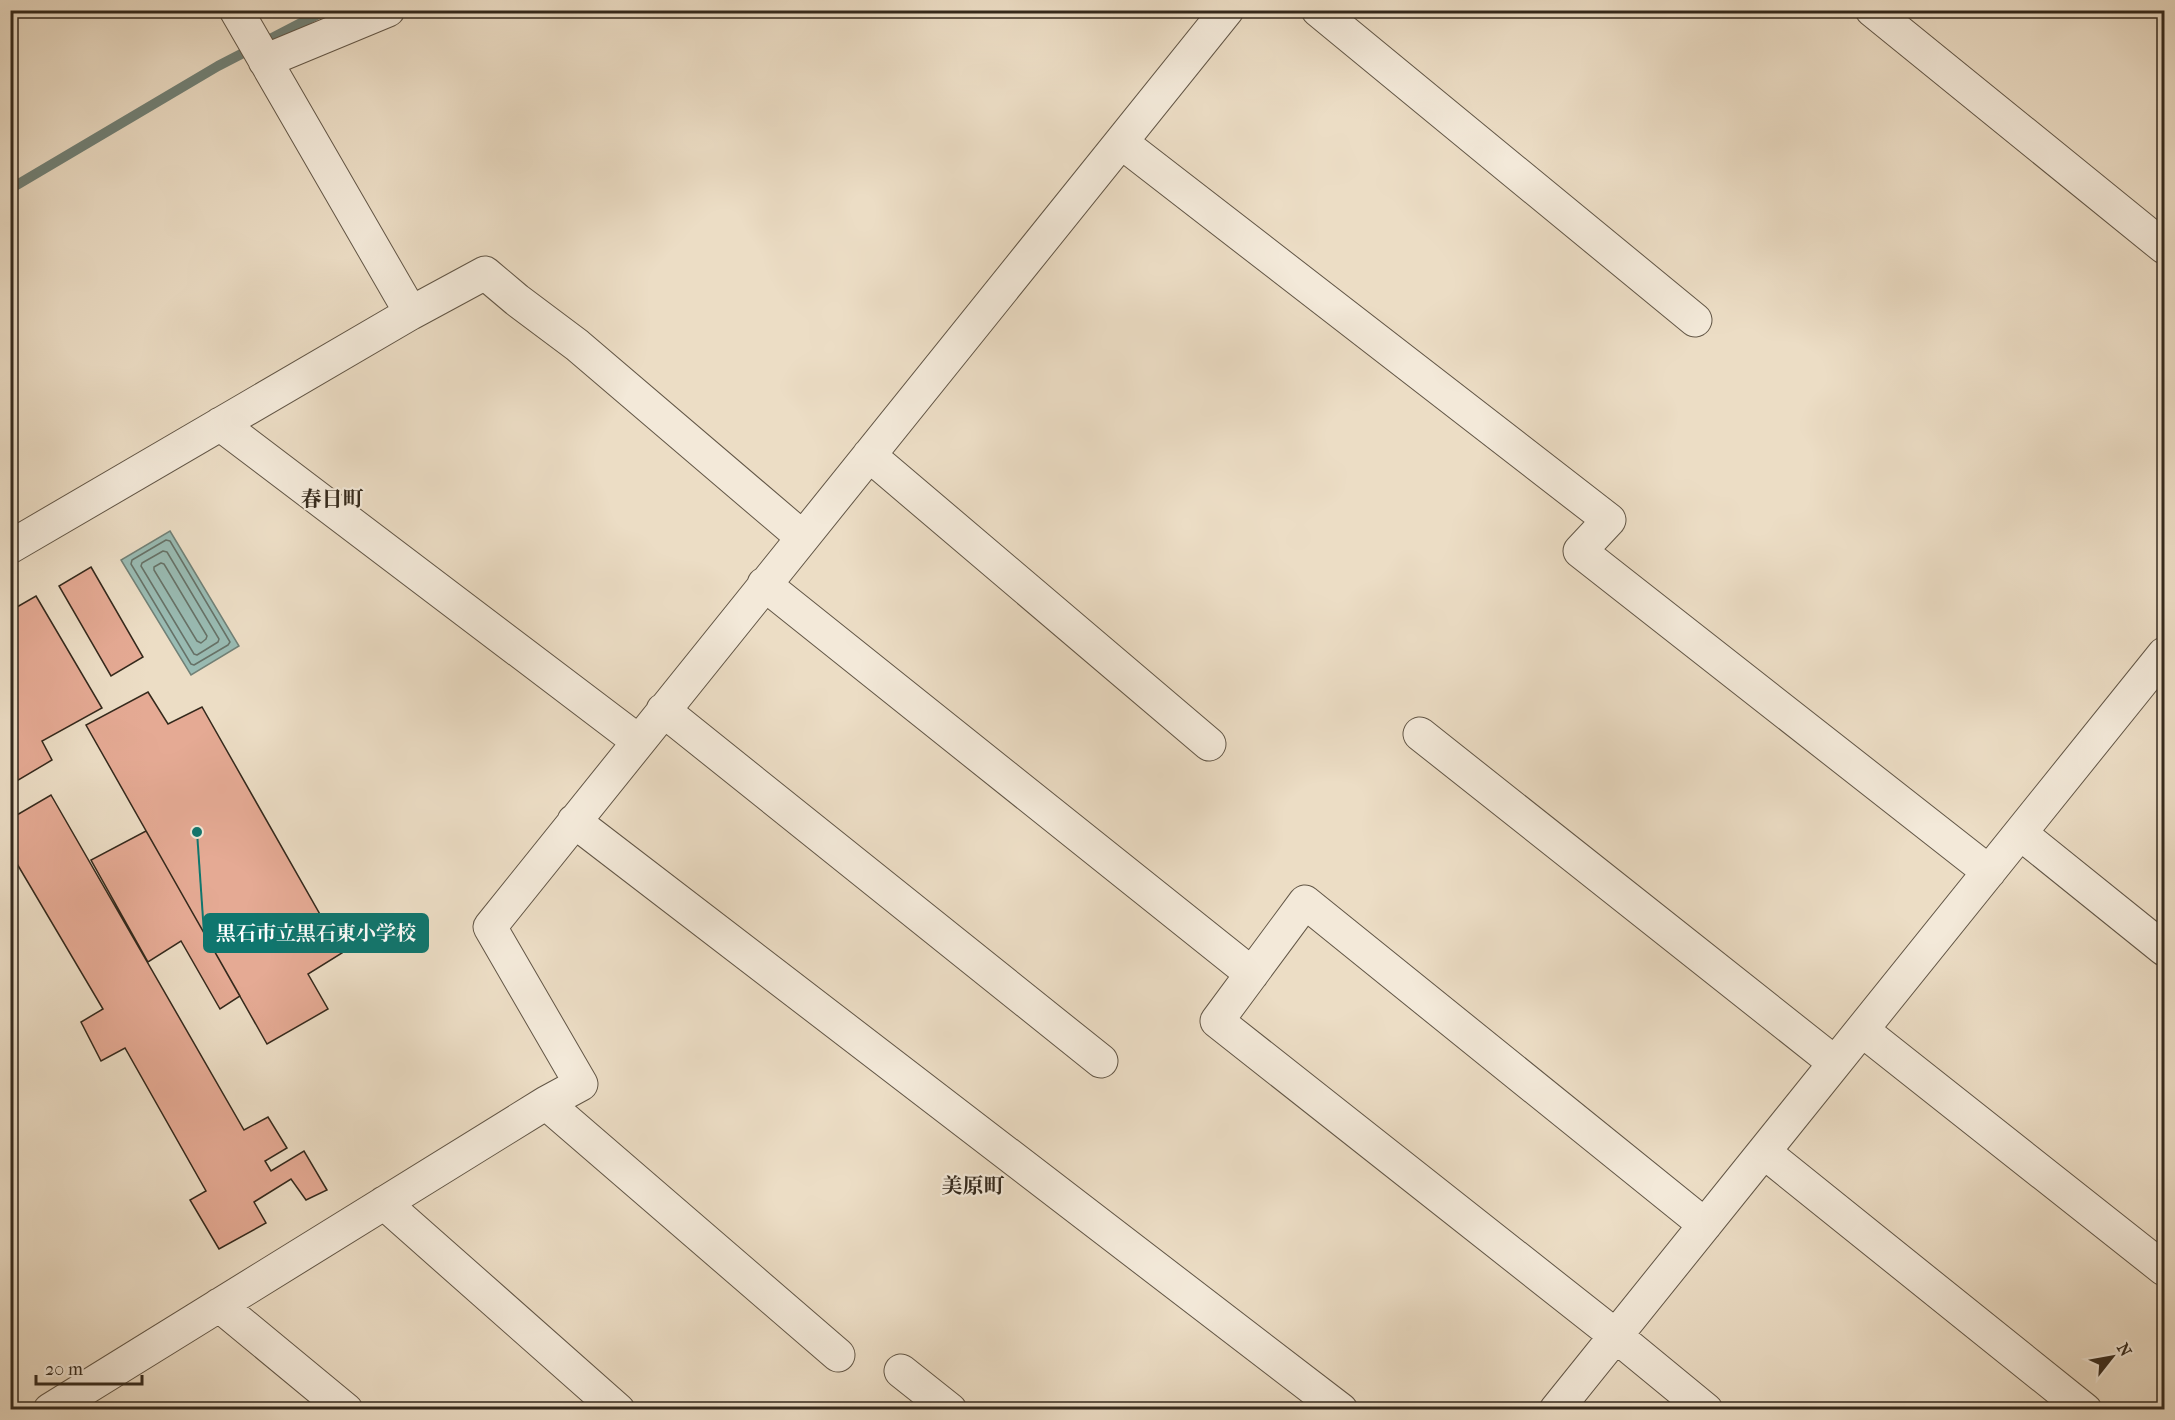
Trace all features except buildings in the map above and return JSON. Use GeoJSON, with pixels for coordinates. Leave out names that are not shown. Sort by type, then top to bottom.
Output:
{"type":"FeatureCollection","features":[{"type":"Feature","properties":{"kind":"street"},"geometry":{"type":"LineString","coordinates":[[236,10],[411,313]]}},
{"type":"Feature","properties":{"kind":"street"},"geometry":{"type":"LineString","coordinates":[[265,61],[387,10]]}},
{"type":"Feature","properties":{"kind":"street"},"geometry":{"type":"LineString","coordinates":[[65,1406],[219,1305],[546,1103],[581,1084],[490,927],[1227,10]]}},
{"type":"Feature","properties":{"kind":"street"},"geometry":{"type":"LineString","coordinates":[[1318,10],[1695,320]]}},
{"type":"Feature","properties":{"kind":"street"},"geometry":{"type":"LineString","coordinates":[[1872,10],[2164,247]]}},
{"type":"Feature","properties":{"kind":"street"},"geometry":{"type":"LineString","coordinates":[[1121,142],[1609,520],[1580,551],[1989,872]]}},
{"type":"Feature","properties":{"kind":"street"},"geometry":{"type":"LineString","coordinates":[[10,547],[411,313],[485,273],[577,345],[802,537]]}},
{"type":"Feature","properties":{"kind":"street"},"geometry":{"type":"LineString","coordinates":[[220,424],[638,741]]}},
{"type":"Feature","properties":{"kind":"street"},"geometry":{"type":"LineString","coordinates":[[869,454],[1209,744]]}},
{"type":"Feature","properties":{"kind":"street"},"geometry":{"type":"LineString","coordinates":[[765,584],[1252,974]]}},
{"type":"Feature","properties":{"kind":"street"},"geometry":{"type":"LineString","coordinates":[[1557,1410],[2164,654]]}},
{"type":"Feature","properties":{"kind":"street"},"geometry":{"type":"LineString","coordinates":[[663,710],[1101,1061]]}},
{"type":"Feature","properties":{"kind":"street"},"geometry":{"type":"LineString","coordinates":[[1420,734],[1835,1064]]}},
{"type":"Feature","properties":{"kind":"street"},"geometry":{"type":"LineString","coordinates":[[574,821],[1341,1410]]}},
{"type":"Feature","properties":{"kind":"street"},"geometry":{"type":"LineString","coordinates":[[2020,833],[2164,949]]}},
{"type":"Feature","properties":{"kind":"street"},"geometry":{"type":"LineString","coordinates":[[1705,1225],[1305,902],[1217,1021],[1616,1336],[1706,1410]]}},
{"type":"Feature","properties":{"kind":"street"},"geometry":{"type":"LineString","coordinates":[[1862,1030],[2164,1269]]}},
{"type":"Feature","properties":{"kind":"street"},"geometry":{"type":"LineString","coordinates":[[546,1103],[838,1355]]}},
{"type":"Feature","properties":{"kind":"street"},"geometry":{"type":"LineString","coordinates":[[1764,1152],[2085,1410]]}},
{"type":"Feature","properties":{"kind":"street"},"geometry":{"type":"LineString","coordinates":[[384,1203],[618,1410]]}},
{"type":"Feature","properties":{"kind":"street"},"geometry":{"type":"LineString","coordinates":[[219,1305],[346,1410]]}},
{"type":"Feature","properties":{"kind":"street"},"geometry":{"type":"LineString","coordinates":[[901,1371],[950,1410]]}},
{"type":"Feature","properties":{"kind":"water"},"geometry":{"type":"Polygon","coordinates":[[[170,531],[239,646],[191,675],[121,560],[170,531]]]}},
{"type":"Feature","properties":{"kind":"waterway"},"geometry":{"type":"LineString","coordinates":[[10,189],[218,66],[326,10]]}},
{"type":"Feature","properties":{"kind":"place","name":"黒石市立黒石東小学校"},"geometry":{"type":"Point","coordinates":[197,832]}},
{"type":"Feature","properties":{"kind":"district","name":"春日町"},"geometry":{"type":"Point","coordinates":[332,499]}},
{"type":"Feature","properties":{"kind":"district","name":"美原町"},"geometry":{"type":"Point","coordinates":[973,1186]}}]}
